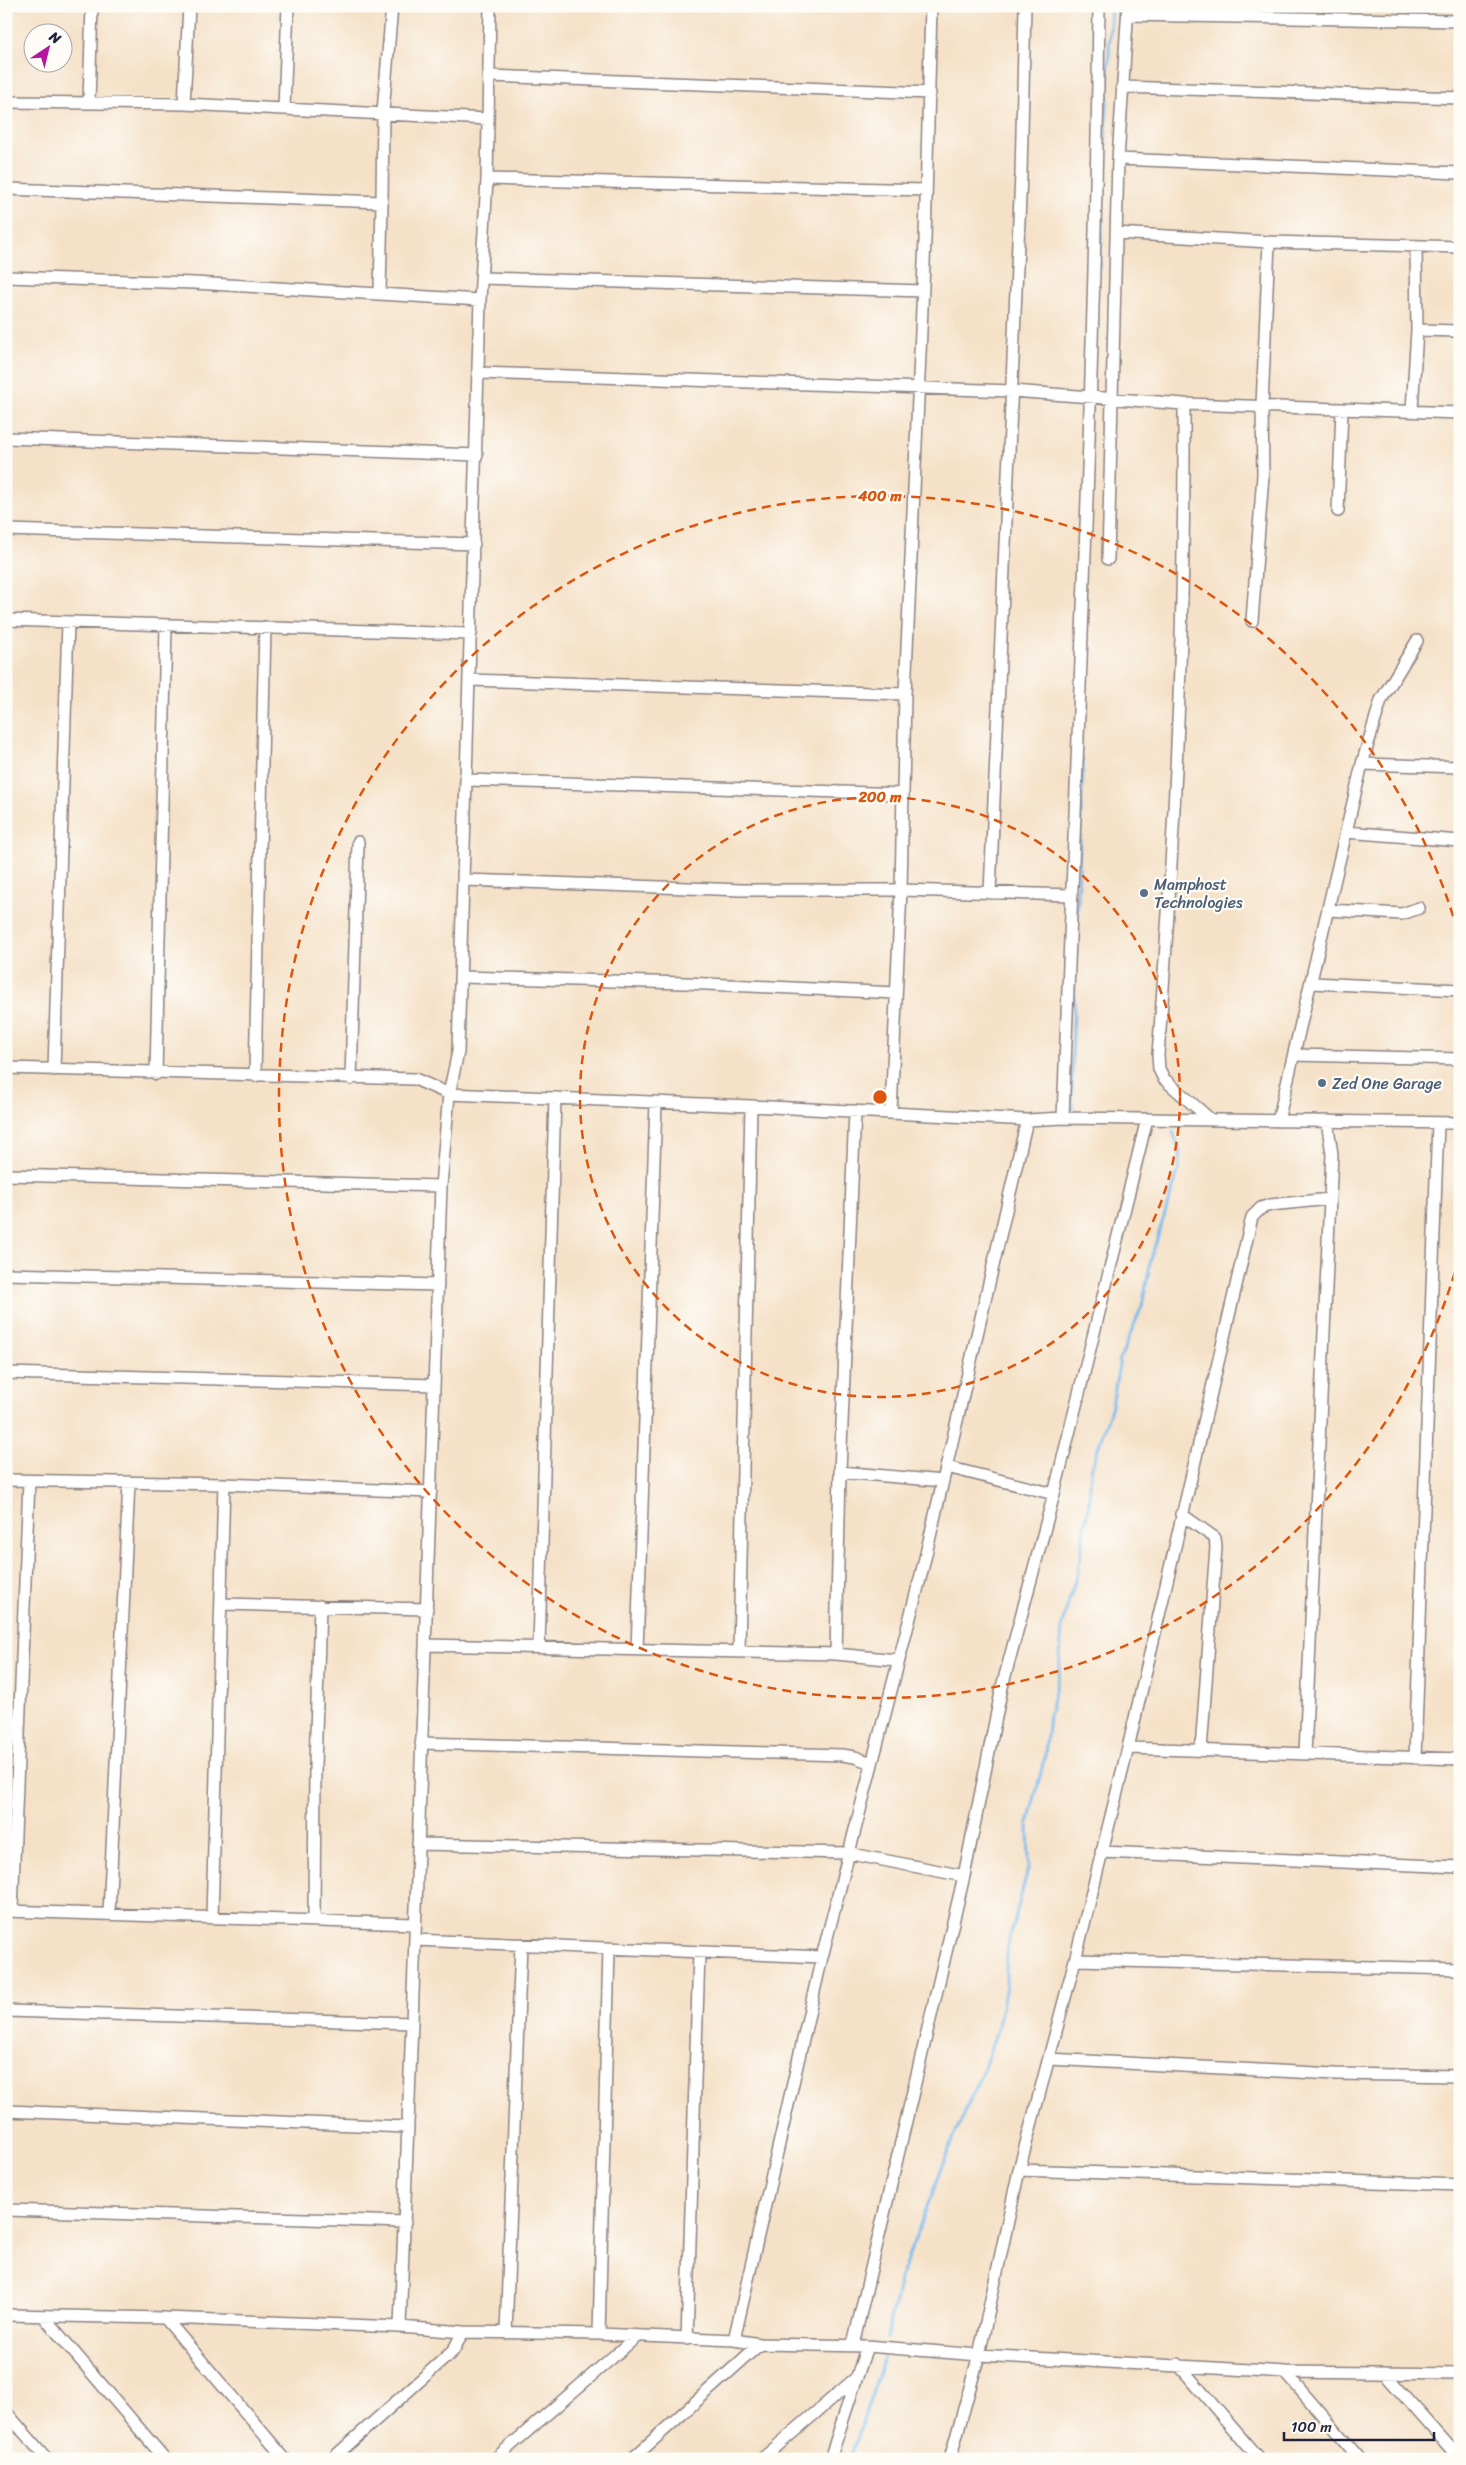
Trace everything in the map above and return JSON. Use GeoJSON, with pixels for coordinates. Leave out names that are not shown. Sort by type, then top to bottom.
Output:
{"type":"FeatureCollection","features":[{"type":"Feature","properties":{"kind":"street"},"geometry":{"type":"LineString","coordinates":[[88,102],[92,6]]}},
{"type":"Feature","properties":{"kind":"street"},"geometry":{"type":"LineString","coordinates":[[184,104],[189,6]]}},
{"type":"Feature","properties":{"kind":"street"},"geometry":{"type":"LineString","coordinates":[[284,108],[288,6]]}},
{"type":"Feature","properties":{"kind":"street"},"geometry":{"type":"LineString","coordinates":[[380,293],[383,112],[392,6]]}},
{"type":"Feature","properties":{"kind":"street"},"geometry":{"type":"LineString","coordinates":[[400,2327],[441,1186],[449,1094],[458,1052],[480,373],[480,300],[487,179],[490,6]]}},
{"type":"Feature","properties":{"kind":"street"},"geometry":{"type":"LineString","coordinates":[[891,1112],[901,890],[905,694],[923,291],[931,6]]}},
{"type":"Feature","properties":{"kind":"street"},"geometry":{"type":"LineString","coordinates":[[990,893],[1021,174],[1025,6]]}},
{"type":"Feature","properties":{"kind":"street"},"geometry":{"type":"LineString","coordinates":[[1063,1118],[1091,397],[1099,6]]}},
{"type":"Feature","properties":{"kind":"street"},"geometry":{"type":"LineString","coordinates":[[1108,558],[1118,159],[1128,11],[1460,21]]}},
{"type":"Feature","properties":{"kind":"street"},"geometry":{"type":"LineString","coordinates":[[488,76],[930,93]]}},
{"type":"Feature","properties":{"kind":"street"},"geometry":{"type":"LineString","coordinates":[[1122,87],[1460,98]]}},
{"type":"Feature","properties":{"kind":"street"},"geometry":{"type":"LineString","coordinates":[[6,102],[184,104],[383,112],[488,119]]}},
{"type":"Feature","properties":{"kind":"street"},"geometry":{"type":"LineString","coordinates":[[1118,159],[1460,173]]}},
{"type":"Feature","properties":{"kind":"street"},"geometry":{"type":"LineString","coordinates":[[487,179],[926,190]]}},
{"type":"Feature","properties":{"kind":"street"},"geometry":{"type":"LineString","coordinates":[[6,189],[382,202]]}},
{"type":"Feature","properties":{"kind":"street"},"geometry":{"type":"LineString","coordinates":[[1116,233],[1269,242],[1460,247]]}},
{"type":"Feature","properties":{"kind":"street"},"geometry":{"type":"LineString","coordinates":[[1252,621],[1262,475],[1262,407],[1269,242]]}},
{"type":"Feature","properties":{"kind":"street"},"geometry":{"type":"LineString","coordinates":[[1412,410],[1417,330],[1416,247]]}},
{"type":"Feature","properties":{"kind":"street"},"geometry":{"type":"LineString","coordinates":[[6,278],[194,283],[480,300]]}},
{"type":"Feature","properties":{"kind":"street"},"geometry":{"type":"LineString","coordinates":[[481,278],[923,291]]}},
{"type":"Feature","properties":{"kind":"street"},"geometry":{"type":"LineString","coordinates":[[1417,330],[1460,331]]}},
{"type":"Feature","properties":{"kind":"street"},"geometry":{"type":"LineString","coordinates":[[480,373],[1012,391],[1184,404],[1460,413]]}},
{"type":"Feature","properties":{"kind":"street"},"geometry":{"type":"LineString","coordinates":[[1184,404],[1184,579],[1168,928],[1158,1056],[1159,1069],[1164,1079],[1211,1120]]}},
{"type":"Feature","properties":{"kind":"street"},"geometry":{"type":"LineString","coordinates":[[1338,511],[1342,410]]}},
{"type":"Feature","properties":{"kind":"street"},"geometry":{"type":"LineString","coordinates":[[6,438],[477,455]]}},
{"type":"Feature","properties":{"kind":"street"},"geometry":{"type":"LineString","coordinates":[[6,530],[474,544]]}},
{"type":"Feature","properties":{"kind":"street"},"geometry":{"type":"LineString","coordinates":[[6,620],[471,634]]}},
{"type":"Feature","properties":{"kind":"street"},"geometry":{"type":"LineString","coordinates":[[54,1070],[68,622]]}},
{"type":"Feature","properties":{"kind":"street"},"geometry":{"type":"LineString","coordinates":[[156,1074],[166,625]]}},
{"type":"Feature","properties":{"kind":"street"},"geometry":{"type":"LineString","coordinates":[[255,1076],[265,627]]}},
{"type":"Feature","properties":{"kind":"street"},"geometry":{"type":"LineString","coordinates":[[1278,1120],[1312,983],[1362,764],[1381,700],[1417,640]]}},
{"type":"Feature","properties":{"kind":"street"},"geometry":{"type":"LineString","coordinates":[[469,680],[905,694]]}},
{"type":"Feature","properties":{"kind":"street"},"geometry":{"type":"LineString","coordinates":[[1362,764],[1460,768]]}},
{"type":"Feature","properties":{"kind":"street"},"geometry":{"type":"LineString","coordinates":[[467,780],[903,794]]}},
{"type":"Feature","properties":{"kind":"street"},"geometry":{"type":"LineString","coordinates":[[1346,832],[1460,840]]}},
{"type":"Feature","properties":{"kind":"street"},"geometry":{"type":"LineString","coordinates":[[351,1079],[358,842]]}},
{"type":"Feature","properties":{"kind":"street"},"geometry":{"type":"LineString","coordinates":[[464,880],[742,890],[901,890],[1072,895]]}},
{"type":"Feature","properties":{"kind":"street"},"geometry":{"type":"LineString","coordinates":[[1328,910],[1402,914],[1419,908]]}},
{"type":"Feature","properties":{"kind":"street"},"geometry":{"type":"LineString","coordinates":[[460,977],[686,983],[896,993]]}},
{"type":"Feature","properties":{"kind":"street"},"geometry":{"type":"LineString","coordinates":[[1312,983],[1460,990]]}},
{"type":"Feature","properties":{"kind":"street"},"geometry":{"type":"LineString","coordinates":[[1294,1055],[1460,1058]]}},
{"type":"Feature","properties":{"kind":"street"},"geometry":{"type":"LineString","coordinates":[[6,1068],[156,1074],[415,1079],[449,1094],[891,1112],[1027,1120],[1063,1118],[1460,1123]]}},
{"type":"Feature","properties":{"kind":"street"},"geometry":{"type":"LineString","coordinates":[[539,1646],[555,1098]]}},
{"type":"Feature","properties":{"kind":"street"},"geometry":{"type":"LineString","coordinates":[[637,1650],[656,1103]]}},
{"type":"Feature","properties":{"kind":"street"},"geometry":{"type":"LineString","coordinates":[[739,1651],[751,1106]]}},
{"type":"Feature","properties":{"kind":"street"},"geometry":{"type":"LineString","coordinates":[[836,1654],[840,1472],[855,1112]]}},
{"type":"Feature","properties":{"kind":"street"},"geometry":{"type":"LineString","coordinates":[[734,2340],[822,1957],[847,1853],[944,1481],[1027,1120]]}},
{"type":"Feature","properties":{"kind":"street"},"geometry":{"type":"LineString","coordinates":[[853,2345],[964,1876],[1002,1687],[1054,1494],[1148,1120]]}},
{"type":"Feature","properties":{"kind":"street"},"geometry":{"type":"LineString","coordinates":[[1305,1754],[1332,1154],[1327,1121]]}},
{"type":"Feature","properties":{"kind":"street"},"geometry":{"type":"LineString","coordinates":[[1415,1758],[1438,1122]]}},
{"type":"Feature","properties":{"kind":"street"},"geometry":{"type":"LineString","coordinates":[[6,1175],[441,1186]]}},
{"type":"Feature","properties":{"kind":"street"},"geometry":{"type":"LineString","coordinates":[[950,2459],[979,2355],[1019,2170],[1076,1960],[1128,1748],[1181,1514],[1252,1217],[1260,1208],[1270,1205],[1330,1199]]}},
{"type":"Feature","properties":{"kind":"street"},"geometry":{"type":"LineString","coordinates":[[6,1274],[438,1285]]}},
{"type":"Feature","properties":{"kind":"street"},"geometry":{"type":"LineString","coordinates":[[6,1373],[434,1385]]}},
{"type":"Feature","properties":{"kind":"street"},"geometry":{"type":"LineString","coordinates":[[947,1467],[1054,1494]]}},
{"type":"Feature","properties":{"kind":"street"},"geometry":{"type":"LineString","coordinates":[[840,1472],[944,1481]]}},
{"type":"Feature","properties":{"kind":"street"},"geometry":{"type":"LineString","coordinates":[[6,1480],[224,1484],[431,1492]]}},
{"type":"Feature","properties":{"kind":"street"},"geometry":{"type":"LineString","coordinates":[[29,1480],[9,1911],[415,1924]]}},
{"type":"Feature","properties":{"kind":"street"},"geometry":{"type":"LineString","coordinates":[[109,1914],[129,1482]]}},
{"type":"Feature","properties":{"kind":"street"},"geometry":{"type":"LineString","coordinates":[[212,1918],[224,1484]]}},
{"type":"Feature","properties":{"kind":"street"},"geometry":{"type":"LineString","coordinates":[[1181,1514],[1215,1538],[1216,1547],[1201,1750]]}},
{"type":"Feature","properties":{"kind":"street"},"geometry":{"type":"LineString","coordinates":[[222,1604],[427,1609]]}},
{"type":"Feature","properties":{"kind":"street"},"geometry":{"type":"LineString","coordinates":[[314,1921],[315,1766],[320,1606]]}},
{"type":"Feature","properties":{"kind":"street"},"geometry":{"type":"LineString","coordinates":[[425,1645],[836,1654],[897,1660]]}},
{"type":"Feature","properties":{"kind":"street"},"geometry":{"type":"LineString","coordinates":[[421,1743],[842,1755],[855,1757],[871,1763]]}},
{"type":"Feature","properties":{"kind":"street"},"geometry":{"type":"LineString","coordinates":[[1128,1748],[1460,1759]]}},
{"type":"Feature","properties":{"kind":"street"},"geometry":{"type":"LineString","coordinates":[[418,1844],[847,1853],[964,1876]]}},
{"type":"Feature","properties":{"kind":"street"},"geometry":{"type":"LineString","coordinates":[[1101,1852],[1460,1867]]}},
{"type":"Feature","properties":{"kind":"street"},"geometry":{"type":"LineString","coordinates":[[415,1940],[822,1957]]}},
{"type":"Feature","properties":{"kind":"street"},"geometry":{"type":"LineString","coordinates":[[506,2333],[520,1944]]}},
{"type":"Feature","properties":{"kind":"street"},"geometry":{"type":"LineString","coordinates":[[599,2334],[609,1949]]}},
{"type":"Feature","properties":{"kind":"street"},"geometry":{"type":"LineString","coordinates":[[686,2339],[699,1953]]}},
{"type":"Feature","properties":{"kind":"street"},"geometry":{"type":"LineString","coordinates":[[1076,1960],[1460,1969]]}},
{"type":"Feature","properties":{"kind":"street"},"geometry":{"type":"LineString","coordinates":[[6,2011],[412,2023]]}},
{"type":"Feature","properties":{"kind":"street"},"geometry":{"type":"LineString","coordinates":[[1049,2059],[1334,2074],[1460,2076]]}},
{"type":"Feature","properties":{"kind":"street"},"geometry":{"type":"LineString","coordinates":[[6,2111],[407,2127]]}},
{"type":"Feature","properties":{"kind":"street"},"geometry":{"type":"LineString","coordinates":[[1019,2170],[1460,2185]]}},
{"type":"Feature","properties":{"kind":"street"},"geometry":{"type":"LineString","coordinates":[[6,2210],[405,2222]]}},
{"type":"Feature","properties":{"kind":"street"},"geometry":{"type":"LineString","coordinates":[[6,2315],[165,2318],[400,2327],[462,2332],[599,2334],[734,2340],[760,2344],[853,2345],[979,2355],[1178,2364],[1285,2372],[1460,2374]]}},
{"type":"Feature","properties":{"kind":"street"},"geometry":{"type":"LineString","coordinates":[[44,2317],[165,2459]]}},
{"type":"Feature","properties":{"kind":"street"},"geometry":{"type":"LineString","coordinates":[[165,2318],[285,2459]]}},
{"type":"Feature","properties":{"kind":"street"},"geometry":{"type":"LineString","coordinates":[[332,2459],[453,2350],[462,2332]]}},
{"type":"Feature","properties":{"kind":"street"},"geometry":{"type":"LineString","coordinates":[[495,2459],[636,2337]]}},
{"type":"Feature","properties":{"kind":"street"},"geometry":{"type":"LineString","coordinates":[[632,2459],[760,2344]]}},
{"type":"Feature","properties":{"kind":"street"},"geometry":{"type":"LineString","coordinates":[[830,2459],[867,2346]]}},
{"type":"Feature","properties":{"kind":"street"},"geometry":{"type":"LineString","coordinates":[[1178,2364],[1259,2459]]}},
{"type":"Feature","properties":{"kind":"street"},"geometry":{"type":"LineString","coordinates":[[1285,2372],[1360,2459]]}},
{"type":"Feature","properties":{"kind":"street"},"geometry":{"type":"LineString","coordinates":[[1385,2374],[1460,2459]]}},
{"type":"Feature","properties":{"kind":"street"},"geometry":{"type":"LineString","coordinates":[[762,2459],[857,2377]]}},
{"type":"Feature","properties":{"kind":"street"},"geometry":{"type":"LineString","coordinates":[[832,2398],[850,2399]]}},
{"type":"Feature","properties":{"kind":"street"},"geometry":{"type":"LineString","coordinates":[[6,2412],[47,2459]]}},
{"type":"Feature","properties":{"kind":"waterway"},"geometry":{"type":"LineString","coordinates":[[1100,269],[1111,6]]}},
{"type":"Feature","properties":{"kind":"waterway"},"geometry":{"type":"LineString","coordinates":[[1079,1114],[1072,1109],[1072,1060],[1083,759]]}},
{"type":"Feature","properties":{"kind":"waterway"},"geometry":{"type":"LineString","coordinates":[[887,2338],[901,2275],[954,2136],[982,2074],[998,2027],[1006,1986],[1006,1953],[1029,1865],[1028,1824],[1045,1756],[1049,1715],[1059,1676],[1062,1625],[1078,1570],[1089,1501],[1091,1470],[1112,1405],[1120,1359],[1142,1306],[1152,1255],[1179,1169],[1180,1151],[1173,1132]]}},
{"type":"Feature","properties":{"kind":"waterway"},"geometry":{"type":"LineString","coordinates":[[850,2459],[884,2358]]}},
{"type":"Feature","properties":{"kind":"place","name":"Mamphost Technologies"},"geometry":{"type":"Point","coordinates":[1144,893]}},
{"type":"Feature","properties":{"kind":"place","name":"Zed One Garage"},"geometry":{"type":"Point","coordinates":[1322,1083]}}]}
